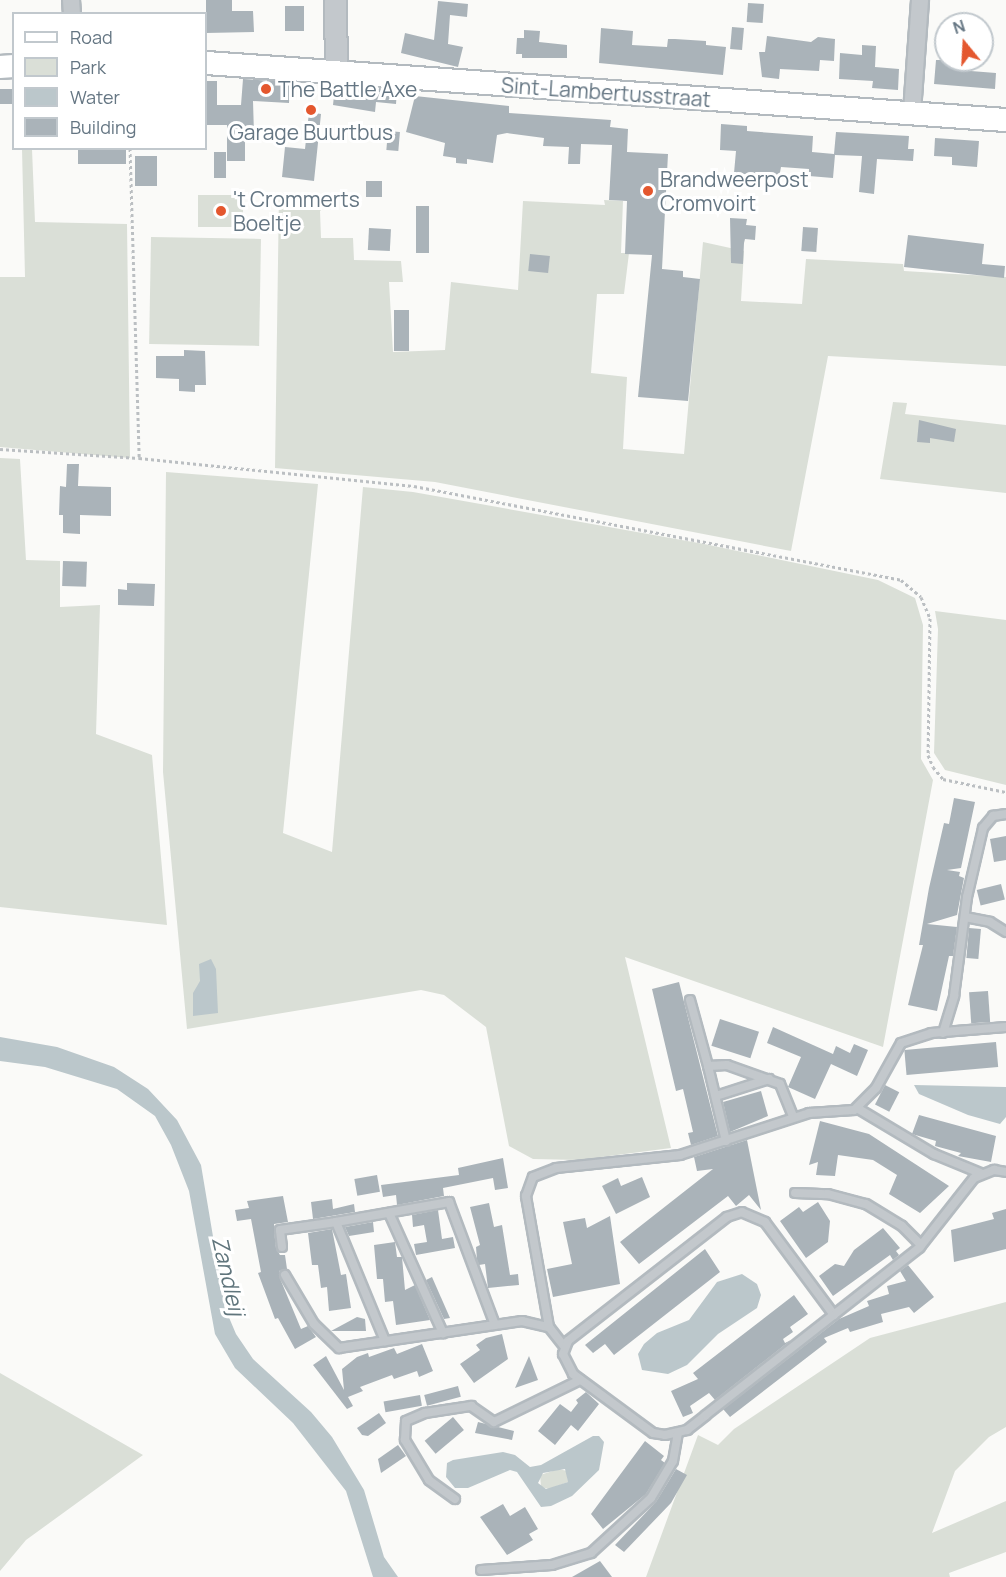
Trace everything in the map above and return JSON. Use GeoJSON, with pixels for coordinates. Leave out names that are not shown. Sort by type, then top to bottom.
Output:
{"type":"FeatureCollection","features":[{"type":"Feature","properties":{"kind":"main road","name":"Sint-Lambertusstraat"},"geometry":{"type":"LineString","coordinates":[[207,63],[336,71],[543,89],[1006,120]]}},
{"type":"Feature","properties":{"kind":"street"},"geometry":{"type":"LineString","coordinates":[[335,0],[336,71]]}},
{"type":"Feature","properties":{"kind":"street"},"geometry":{"type":"LineString","coordinates":[[912,112],[920,0]]}},
{"type":"Feature","properties":{"kind":"lane"},"geometry":{"type":"LineString","coordinates":[[943,1033],[954,996],[965,917],[983,828],[993,816],[1006,814]]}},
{"type":"Feature","properties":{"kind":"lane"},"geometry":{"type":"LineString","coordinates":[[965,917],[990,922],[1006,932]]}},
{"type":"Feature","properties":{"kind":"lane"},"geometry":{"type":"LineString","coordinates":[[690,1000],[726,1141]]}},
{"type":"Feature","properties":{"kind":"lane"},"geometry":{"type":"LineString","coordinates":[[980,1173],[921,1245],[834,1315],[678,1433],[653,1433],[580,1380],[567,1367],[564,1346],[549,1327],[526,1196],[533,1177],[556,1168],[680,1155],[793,1117],[857,1108],[876,1088],[901,1043],[943,1033],[1006,1027]]}},
{"type":"Feature","properties":{"kind":"lane"},"geometry":{"type":"LineString","coordinates":[[708,1066],[727,1065],[769,1079],[786,1091],[793,1117]]}},
{"type":"Feature","properties":{"kind":"lane"},"geometry":{"type":"LineString","coordinates":[[716,1096],[769,1079]]}},
{"type":"Feature","properties":{"kind":"lane"},"geometry":{"type":"LineString","coordinates":[[857,1108],[934,1154],[980,1173],[1006,1172]]}},
{"type":"Feature","properties":{"kind":"lane"},"geometry":{"type":"LineString","coordinates":[[795,1193],[828,1194],[866,1204],[902,1226],[921,1245]]}},
{"type":"Feature","properties":{"kind":"lane"},"geometry":{"type":"LineString","coordinates":[[282,1247],[280,1230],[449,1202],[495,1325]]}},
{"type":"Feature","properties":{"kind":"lane"},"geometry":{"type":"LineString","coordinates":[[564,1346],[727,1217],[742,1212],[765,1222],[834,1315]]}},
{"type":"Feature","properties":{"kind":"lane"},"geometry":{"type":"LineString","coordinates":[[389,1213],[443,1333]]}},
{"type":"Feature","properties":{"kind":"lane"},"geometry":{"type":"LineString","coordinates":[[336,1222],[385,1341]]}},
{"type":"Feature","properties":{"kind":"lane"},"geometry":{"type":"LineString","coordinates":[[285,1275],[314,1324],[339,1348],[522,1321],[549,1327]]}},
{"type":"Feature","properties":{"kind":"lane"},"geometry":{"type":"LineString","coordinates":[[455,1499],[429,1480],[405,1440],[406,1421],[425,1413],[471,1406],[494,1422],[580,1380]]}},
{"type":"Feature","properties":{"kind":"lane"},"geometry":{"type":"LineString","coordinates":[[481,1570],[552,1565],[591,1553],[651,1498],[673,1461],[678,1433]]}},
{"type":"Feature","properties":{"kind":"path"},"geometry":{"type":"LineString","coordinates":[[130,150],[139,458]]}},
{"type":"Feature","properties":{"kind":"path"},"geometry":{"type":"LineString","coordinates":[[0,449],[139,458],[414,486],[901,580],[921,597],[930,618],[928,755],[933,767],[943,779],[1006,792]]}},
{"type":"Feature","properties":{"kind":"green space"},"geometry":{"type":"Polygon","coordinates":[[[22,150],[32,150],[35,222],[127,224],[130,458],[0,447],[0,277],[25,277],[22,150]]]}},
{"type":"Feature","properties":{"kind":"green space"},"geometry":{"type":"Polygon","coordinates":[[[279,193],[337,196],[320,211],[321,238],[353,238],[354,260],[401,261],[403,282],[389,282],[393,352],[445,350],[451,282],[518,290],[523,201],[605,205],[604,200],[623,201],[621,253],[629,253],[624,294],[597,294],[591,373],[627,377],[623,449],[684,454],[703,242],[744,251],[741,301],[802,304],[806,259],[903,264],[904,271],[1006,277],[1006,366],[828,356],[791,551],[435,482],[275,468],[279,193]]]}},
{"type":"Feature","properties":{"kind":"green space","name":"'t Crommerts Boeltje"},"geometry":{"type":"Polygon","coordinates":[[[198,195],[243,195],[243,227],[198,227],[198,195]]]}},
{"type":"Feature","properties":{"kind":"green space"},"geometry":{"type":"Polygon","coordinates":[[[151,237],[261,239],[259,346],[149,344],[151,237]]]}},
{"type":"Feature","properties":{"kind":"green space"},"geometry":{"type":"Polygon","coordinates":[[[893,402],[907,403],[905,414],[1006,425],[1006,493],[880,479],[893,402]]]}},
{"type":"Feature","properties":{"kind":"green space"},"geometry":{"type":"Polygon","coordinates":[[[0,458],[20,459],[26,560],[60,561],[60,607],[100,605],[96,734],[152,755],[167,925],[0,907],[0,458]]]}},
{"type":"Feature","properties":{"kind":"green space"},"geometry":{"type":"Polygon","coordinates":[[[166,472],[318,484],[283,833],[332,852],[363,487],[413,492],[704,544],[878,580],[915,598],[923,625],[921,759],[933,780],[883,1047],[625,957],[671,1148],[578,1160],[533,1159],[509,1146],[486,1027],[444,995],[421,990],[187,1029],[163,772],[166,472]]]}},
{"type":"Feature","properties":{"kind":"green space"},"geometry":{"type":"Polygon","coordinates":[[[935,611],[1006,620],[1006,785],[945,770],[934,753],[938,629],[935,611]]]}},
{"type":"Feature","properties":{"kind":"green space"},"geometry":{"type":"Polygon","coordinates":[[[1006,1302],[1006,1427],[989,1437],[955,1471],[932,1533],[1006,1501],[1006,1552],[949,1573],[950,1577],[646,1577],[698,1435],[718,1445],[734,1429],[870,1338],[1006,1302]]]}},
{"type":"Feature","properties":{"kind":"green space"},"geometry":{"type":"Polygon","coordinates":[[[0,1373],[143,1455],[26,1540],[0,1571],[0,1373]]]}},
{"type":"Feature","properties":{"kind":"green space"},"geometry":{"type":"Polygon","coordinates":[[[559,1469],[567,1471],[568,1482],[549,1489],[541,1487],[540,1475],[559,1469]]]}},
{"type":"Feature","properties":{"kind":"water"},"geometry":{"type":"Polygon","coordinates":[[[211,959],[216,969],[218,1013],[193,1016],[193,993],[200,981],[199,964],[211,959]]]}},
{"type":"Feature","properties":{"kind":"water"},"geometry":{"type":"Polygon","coordinates":[[[0,1037],[57,1047],[114,1067],[148,1089],[177,1120],[201,1165],[225,1308],[236,1334],[253,1359],[311,1412],[332,1437],[364,1490],[384,1557],[398,1577],[373,1577],[346,1491],[293,1423],[235,1368],[215,1334],[189,1191],[171,1145],[155,1116],[117,1089],[45,1067],[0,1061],[0,1037]]]}},
{"type":"Feature","properties":{"kind":"water"},"geometry":{"type":"Polygon","coordinates":[[[914,1085],[1006,1087],[1006,1117],[1000,1124],[968,1115],[919,1094],[914,1085]]]}},
{"type":"Feature","properties":{"kind":"water"},"geometry":{"type":"Polygon","coordinates":[[[742,1274],[757,1284],[761,1295],[757,1308],[718,1334],[687,1365],[668,1374],[642,1370],[638,1354],[644,1344],[657,1333],[689,1320],[717,1282],[742,1274]]]}},
{"type":"Feature","properties":{"kind":"water"},"geometry":{"type":"Polygon","coordinates":[[[593,1436],[599,1436],[604,1442],[599,1470],[572,1496],[551,1506],[541,1507],[517,1472],[510,1470],[468,1488],[455,1488],[446,1477],[447,1463],[453,1460],[503,1452],[515,1455],[530,1467],[541,1465],[593,1436]],[[565,1469],[543,1473],[538,1483],[546,1489],[568,1482],[565,1469]]]}},
{"type":"Feature","properties":{"kind":"building"},"geometry":{"type":"Polygon","coordinates":[[[206,0],[232,0],[232,11],[253,11],[254,32],[207,33],[206,0]]]}},
{"type":"Feature","properties":{"kind":"building"},"geometry":{"type":"Polygon","coordinates":[[[438,1],[468,4],[467,17],[450,15],[448,44],[463,47],[458,67],[401,53],[405,33],[434,40],[438,1]]]}},
{"type":"Feature","properties":{"kind":"building"},"geometry":{"type":"Polygon","coordinates":[[[748,3],[764,4],[763,23],[747,22],[748,3]]]}},
{"type":"Feature","properties":{"kind":"building"},"geometry":{"type":"Polygon","coordinates":[[[285,6],[304,6],[304,31],[285,31],[285,6]]]}},
{"type":"Feature","properties":{"kind":"building"},"geometry":{"type":"Polygon","coordinates":[[[732,27],[744,28],[742,50],[730,49],[732,27]]]}},
{"type":"Feature","properties":{"kind":"building"},"geometry":{"type":"Polygon","coordinates":[[[601,28],[633,31],[632,45],[667,47],[668,39],[675,39],[706,41],[706,45],[726,47],[723,75],[599,63],[601,28]]]}},
{"type":"Feature","properties":{"kind":"building"},"geometry":{"type":"Polygon","coordinates":[[[524,30],[540,31],[539,42],[567,45],[567,58],[522,58],[522,54],[516,54],[517,38],[524,38],[524,30]]]}},
{"type":"Feature","properties":{"kind":"building"},"geometry":{"type":"Polygon","coordinates":[[[767,36],[811,42],[818,37],[835,39],[834,61],[820,60],[819,71],[780,69],[779,79],[762,77],[759,52],[765,52],[767,36]]]}},
{"type":"Feature","properties":{"kind":"building"},"geometry":{"type":"Polygon","coordinates":[[[862,45],[876,46],[875,67],[899,69],[898,90],[872,88],[873,81],[839,79],[840,53],[862,55],[862,45]]]}},
{"type":"Feature","properties":{"kind":"building"},"geometry":{"type":"Polygon","coordinates":[[[935,72],[996,73],[995,89],[934,84],[935,72]]]}},
{"type":"Feature","properties":{"kind":"building"},"geometry":{"type":"Polygon","coordinates":[[[243,79],[290,82],[289,103],[253,101],[254,134],[245,134],[245,161],[227,161],[227,125],[207,125],[207,81],[217,81],[217,105],[241,105],[243,79]]]}},
{"type":"Feature","properties":{"kind":"building"},"geometry":{"type":"Polygon","coordinates":[[[335,86],[397,90],[396,104],[376,102],[375,112],[333,105],[335,86]]]}},
{"type":"Feature","properties":{"kind":"building"},"geometry":{"type":"Polygon","coordinates":[[[0,89],[12,89],[12,104],[0,104],[0,89]]]}},
{"type":"Feature","properties":{"kind":"building"},"geometry":{"type":"Polygon","coordinates":[[[415,96],[509,106],[509,113],[611,120],[610,127],[628,129],[627,152],[668,154],[662,269],[683,271],[683,277],[700,279],[688,401],[638,397],[652,255],[625,254],[627,201],[609,200],[612,145],[581,144],[580,164],[568,164],[569,147],[543,146],[544,138],[507,133],[497,135],[493,163],[467,159],[467,164],[456,163],[456,158],[443,156],[445,143],[406,132],[415,96]]]}},
{"type":"Feature","properties":{"kind":"building"},"geometry":{"type":"Polygon","coordinates":[[[309,112],[321,114],[314,181],[282,177],[285,147],[305,149],[309,112]]]}},
{"type":"Feature","properties":{"kind":"building"},"geometry":{"type":"Polygon","coordinates":[[[721,124],[747,126],[747,131],[813,136],[812,152],[834,154],[836,132],[909,136],[908,149],[914,149],[913,161],[877,159],[874,194],[859,192],[862,156],[835,155],[833,178],[809,176],[809,169],[781,167],[779,178],[734,173],[736,151],[720,150],[721,124]]]}},
{"type":"Feature","properties":{"kind":"building"},"geometry":{"type":"Polygon","coordinates":[[[388,131],[400,132],[398,151],[386,150],[388,131]]]}},
{"type":"Feature","properties":{"kind":"building"},"geometry":{"type":"Polygon","coordinates":[[[935,138],[979,141],[977,167],[952,165],[952,157],[934,156],[935,138]]]}},
{"type":"Feature","properties":{"kind":"building"},"geometry":{"type":"Polygon","coordinates":[[[78,150],[126,150],[126,164],[78,164],[78,150]]]}},
{"type":"Feature","properties":{"kind":"building"},"geometry":{"type":"Polygon","coordinates":[[[214,152],[226,152],[226,178],[214,178],[214,152]]]}},
{"type":"Feature","properties":{"kind":"building"},"geometry":{"type":"Polygon","coordinates":[[[135,156],[157,156],[157,186],[135,186],[135,156]]]}},
{"type":"Feature","properties":{"kind":"building"},"geometry":{"type":"Polygon","coordinates":[[[366,181],[382,181],[382,197],[366,197],[366,181]]]}},
{"type":"Feature","properties":{"kind":"building"},"geometry":{"type":"Polygon","coordinates":[[[416,206],[429,206],[429,253],[416,253],[416,206]]]}},
{"type":"Feature","properties":{"kind":"building"},"geometry":{"type":"Polygon","coordinates":[[[730,218],[747,219],[746,225],[756,226],[755,240],[745,239],[743,264],[731,263],[730,218]]]}},
{"type":"Feature","properties":{"kind":"building"},"geometry":{"type":"Polygon","coordinates":[[[803,227],[818,228],[816,252],[801,251],[803,227]]]}},
{"type":"Feature","properties":{"kind":"building"},"geometry":{"type":"Polygon","coordinates":[[[369,228],[391,229],[390,251],[368,250],[369,228]]]}},
{"type":"Feature","properties":{"kind":"building"},"geometry":{"type":"Polygon","coordinates":[[[908,235],[984,244],[982,264],[1005,266],[1004,278],[904,267],[908,235]]]}},
{"type":"Feature","properties":{"kind":"building"},"geometry":{"type":"Polygon","coordinates":[[[530,254],[550,256],[548,273],[528,271],[530,254]]]}},
{"type":"Feature","properties":{"kind":"building"},"geometry":{"type":"Polygon","coordinates":[[[394,310],[409,310],[409,351],[394,351],[394,310]]]}},
{"type":"Feature","properties":{"kind":"building"},"geometry":{"type":"Polygon","coordinates":[[[184,350],[205,351],[206,385],[195,385],[195,392],[179,391],[179,379],[156,378],[156,356],[184,356],[184,350]]]}},
{"type":"Feature","properties":{"kind":"building"},"geometry":{"type":"Polygon","coordinates":[[[919,420],[956,429],[954,442],[930,438],[930,443],[917,442],[919,420]]]}},
{"type":"Feature","properties":{"kind":"building"},"geometry":{"type":"Polygon","coordinates":[[[67,464],[79,464],[78,486],[111,487],[111,516],[80,515],[80,534],[63,533],[63,515],[59,515],[60,486],[66,487],[67,464]]]}},
{"type":"Feature","properties":{"kind":"building"},"geometry":{"type":"Polygon","coordinates":[[[63,561],[87,562],[86,587],[62,586],[63,561]]]}},
{"type":"Feature","properties":{"kind":"building"},"geometry":{"type":"Polygon","coordinates":[[[127,583],[155,584],[154,606],[118,605],[118,589],[127,590],[127,583]]]}},
{"type":"Feature","properties":{"kind":"building"},"geometry":{"type":"Polygon","coordinates":[[[954,798],[975,802],[961,868],[947,870],[960,872],[959,876],[964,878],[957,915],[927,924],[957,927],[953,956],[949,956],[937,1011],[908,1005],[923,945],[919,945],[929,888],[944,823],[949,824],[954,798]]]}},
{"type":"Feature","properties":{"kind":"building"},"geometry":{"type":"Polygon","coordinates":[[[1006,836],[1006,860],[994,862],[990,839],[1006,836]]]}},
{"type":"Feature","properties":{"kind":"building"},"geometry":{"type":"Polygon","coordinates":[[[1001,884],[1005,900],[981,906],[977,890],[1001,884]]]}},
{"type":"Feature","properties":{"kind":"building"},"geometry":{"type":"Polygon","coordinates":[[[969,928],[981,929],[978,959],[966,958],[969,928]]]}},
{"type":"Feature","properties":{"kind":"building"},"geometry":{"type":"Polygon","coordinates":[[[679,982],[718,1136],[691,1145],[688,1133],[693,1132],[683,1089],[676,1091],[652,989],[679,982]]]}},
{"type":"Feature","properties":{"kind":"building"},"geometry":{"type":"Polygon","coordinates":[[[988,991],[990,1022],[971,1023],[969,992],[988,991]]]}},
{"type":"Feature","properties":{"kind":"building"},"geometry":{"type":"Polygon","coordinates":[[[720,1019],[759,1032],[750,1058],[711,1046],[720,1019]]]}},
{"type":"Feature","properties":{"kind":"building"},"geometry":{"type":"Polygon","coordinates":[[[773,1027],[833,1054],[836,1046],[850,1053],[854,1044],[868,1050],[857,1076],[831,1064],[815,1099],[788,1087],[801,1057],[767,1043],[773,1027]]]}},
{"type":"Feature","properties":{"kind":"building"},"geometry":{"type":"Polygon","coordinates":[[[996,1042],[998,1067],[907,1075],[904,1050],[996,1042]]]}},
{"type":"Feature","properties":{"kind":"building"},"geometry":{"type":"Polygon","coordinates":[[[885,1085],[899,1092],[889,1112],[875,1105],[885,1085]]]}},
{"type":"Feature","properties":{"kind":"building"},"geometry":{"type":"Polygon","coordinates":[[[761,1091],[768,1116],[730,1132],[723,1102],[761,1091]]]}},
{"type":"Feature","properties":{"kind":"building"},"geometry":{"type":"Polygon","coordinates":[[[919,1115],[996,1136],[991,1162],[958,1156],[961,1153],[935,1146],[936,1141],[912,1134],[919,1115]]]}},
{"type":"Feature","properties":{"kind":"building"},"geometry":{"type":"Polygon","coordinates":[[[820,1121],[869,1134],[949,1186],[920,1213],[889,1194],[897,1175],[873,1160],[838,1155],[835,1176],[816,1175],[818,1162],[809,1165],[820,1121]]]}},
{"type":"Feature","properties":{"kind":"building"},"geometry":{"type":"Polygon","coordinates":[[[747,1140],[761,1210],[749,1195],[736,1206],[728,1196],[639,1264],[620,1242],[713,1169],[697,1171],[694,1157],[747,1140]]]}},
{"type":"Feature","properties":{"kind":"building"},"geometry":{"type":"Polygon","coordinates":[[[503,1158],[508,1188],[495,1190],[493,1178],[443,1188],[444,1196],[397,1205],[396,1195],[383,1197],[381,1185],[459,1175],[458,1168],[503,1158]]]}},
{"type":"Feature","properties":{"kind":"building"},"geometry":{"type":"Polygon","coordinates":[[[377,1175],[380,1192],[357,1196],[354,1179],[377,1175]]]}},
{"type":"Feature","properties":{"kind":"building"},"geometry":{"type":"Polygon","coordinates":[[[642,1177],[650,1197],[616,1214],[602,1186],[618,1178],[621,1186],[642,1177]]]}},
{"type":"Feature","properties":{"kind":"building"},"geometry":{"type":"Polygon","coordinates":[[[283,1196],[288,1222],[274,1224],[274,1230],[276,1248],[280,1255],[285,1255],[287,1269],[279,1271],[279,1276],[301,1329],[308,1326],[316,1337],[295,1349],[278,1318],[275,1319],[258,1273],[261,1272],[251,1219],[237,1221],[235,1210],[249,1208],[247,1201],[283,1196]]]}},
{"type":"Feature","properties":{"kind":"building"},"geometry":{"type":"Polygon","coordinates":[[[332,1199],[333,1209],[354,1204],[355,1212],[313,1219],[311,1202],[332,1199]]]}},
{"type":"Feature","properties":{"kind":"building"},"geometry":{"type":"Polygon","coordinates":[[[818,1202],[830,1221],[828,1242],[806,1258],[780,1221],[799,1207],[803,1212],[818,1202]]]}},
{"type":"Feature","properties":{"kind":"building"},"geometry":{"type":"Polygon","coordinates":[[[489,1203],[494,1227],[502,1225],[510,1275],[518,1274],[519,1285],[488,1288],[485,1264],[479,1265],[477,1260],[476,1247],[480,1245],[470,1207],[489,1203]]]}},
{"type":"Feature","properties":{"kind":"building"},"geometry":{"type":"Polygon","coordinates":[[[1006,1209],[1006,1249],[954,1262],[951,1230],[994,1219],[992,1213],[1006,1209]]]}},
{"type":"Feature","properties":{"kind":"building"},"geometry":{"type":"Polygon","coordinates":[[[438,1210],[442,1239],[453,1237],[455,1248],[416,1255],[414,1244],[427,1242],[424,1225],[413,1227],[412,1215],[438,1210]]]}},
{"type":"Feature","properties":{"kind":"building"},"geometry":{"type":"Polygon","coordinates":[[[610,1216],[620,1284],[553,1297],[547,1269],[572,1264],[563,1222],[585,1218],[587,1228],[610,1216]]]}},
{"type":"Feature","properties":{"kind":"building"},"geometry":{"type":"Polygon","coordinates":[[[373,1222],[374,1232],[349,1236],[345,1227],[373,1222]]]}},
{"type":"Feature","properties":{"kind":"building"},"geometry":{"type":"Polygon","coordinates":[[[883,1228],[900,1248],[896,1251],[899,1255],[893,1260],[890,1255],[833,1296],[819,1276],[835,1264],[844,1266],[854,1250],[883,1228]]]}},
{"type":"Feature","properties":{"kind":"building"},"geometry":{"type":"Polygon","coordinates":[[[332,1229],[341,1275],[346,1274],[351,1308],[329,1311],[327,1287],[321,1288],[318,1265],[312,1265],[308,1233],[332,1229]]]}},
{"type":"Feature","properties":{"kind":"building"},"geometry":{"type":"Polygon","coordinates":[[[395,1242],[397,1257],[402,1257],[405,1290],[415,1285],[430,1320],[396,1325],[393,1301],[385,1302],[383,1279],[377,1279],[374,1245],[395,1242]]]}},
{"type":"Feature","properties":{"kind":"building"},"geometry":{"type":"Polygon","coordinates":[[[705,1249],[720,1272],[614,1355],[605,1344],[593,1353],[585,1345],[705,1249]]]}},
{"type":"Feature","properties":{"kind":"building"},"geometry":{"type":"Polygon","coordinates":[[[908,1265],[934,1297],[914,1313],[909,1307],[881,1314],[883,1322],[850,1332],[848,1328],[824,1338],[827,1342],[730,1417],[723,1409],[839,1319],[869,1306],[867,1301],[889,1294],[887,1286],[906,1281],[900,1271],[908,1265]]]}},
{"type":"Feature","properties":{"kind":"building"},"geometry":{"type":"Polygon","coordinates":[[[432,1277],[450,1318],[444,1319],[426,1280],[432,1277]]]}},
{"type":"Feature","properties":{"kind":"building"},"geometry":{"type":"Polygon","coordinates":[[[794,1295],[808,1314],[790,1327],[793,1332],[783,1339],[785,1343],[791,1340],[715,1400],[709,1393],[690,1406],[693,1413],[683,1417],[671,1391],[698,1379],[693,1373],[794,1295]]]}},
{"type":"Feature","properties":{"kind":"building"},"geometry":{"type":"Polygon","coordinates":[[[357,1317],[365,1319],[366,1331],[331,1331],[357,1317]]]}},
{"type":"Feature","properties":{"kind":"building"},"geometry":{"type":"Polygon","coordinates":[[[502,1334],[508,1359],[474,1383],[460,1364],[480,1350],[476,1345],[486,1338],[502,1334]]]}},
{"type":"Feature","properties":{"kind":"building"},"geometry":{"type":"Polygon","coordinates":[[[422,1344],[433,1371],[419,1377],[417,1371],[394,1379],[392,1375],[360,1387],[363,1391],[348,1397],[353,1406],[347,1409],[313,1365],[326,1356],[344,1390],[342,1369],[357,1357],[368,1353],[369,1357],[394,1348],[397,1354],[422,1344]]]}},
{"type":"Feature","properties":{"kind":"building"},"geometry":{"type":"Polygon","coordinates":[[[529,1356],[538,1380],[515,1388],[529,1356]]]}},
{"type":"Feature","properties":{"kind":"building"},"geometry":{"type":"Polygon","coordinates":[[[458,1386],[461,1397],[427,1406],[424,1395],[458,1386]]]}},
{"type":"Feature","properties":{"kind":"building"},"geometry":{"type":"Polygon","coordinates":[[[586,1392],[599,1404],[578,1431],[571,1425],[555,1445],[538,1431],[560,1404],[571,1412],[578,1403],[576,1400],[586,1392]]]}},
{"type":"Feature","properties":{"kind":"building"},"geometry":{"type":"Polygon","coordinates":[[[420,1395],[422,1406],[385,1412],[384,1401],[420,1395]]]}},
{"type":"Feature","properties":{"kind":"building"},"geometry":{"type":"Polygon","coordinates":[[[379,1413],[386,1423],[368,1436],[362,1435],[357,1428],[379,1413]]]}},
{"type":"Feature","properties":{"kind":"building"},"geometry":{"type":"Polygon","coordinates":[[[453,1417],[464,1430],[436,1454],[425,1441],[453,1417]]]}},
{"type":"Feature","properties":{"kind":"building"},"geometry":{"type":"Polygon","coordinates":[[[478,1422],[514,1431],[512,1440],[475,1433],[478,1422]]]}},
{"type":"Feature","properties":{"kind":"building"},"geometry":{"type":"Polygon","coordinates":[[[645,1441],[664,1456],[661,1460],[665,1463],[646,1494],[603,1529],[591,1514],[645,1441]]]}},
{"type":"Feature","properties":{"kind":"building"},"geometry":{"type":"Polygon","coordinates":[[[398,1445],[406,1456],[381,1473],[378,1459],[398,1445]]]}},
{"type":"Feature","properties":{"kind":"building"},"geometry":{"type":"Polygon","coordinates":[[[676,1469],[687,1475],[671,1503],[624,1552],[615,1545],[656,1502],[676,1469]]]}},
{"type":"Feature","properties":{"kind":"building"},"geometry":{"type":"Polygon","coordinates":[[[503,1504],[510,1516],[525,1507],[538,1529],[529,1534],[533,1540],[507,1555],[480,1517],[503,1504]]]}},
{"type":"Feature","properties":{"kind":"building"},"geometry":{"type":"Polygon","coordinates":[[[600,1561],[612,1577],[572,1577],[600,1561]]]}},
{"type":"Feature","properties":{"kind":"place","name":"The Battle Axe"},"geometry":{"type":"Point","coordinates":[266,89]}},
{"type":"Feature","properties":{"kind":"place","name":"Garage Buurtbus"},"geometry":{"type":"Point","coordinates":[311,110]}},
{"type":"Feature","properties":{"kind":"place","name":"Brandweerpost Cromvoirt"},"geometry":{"type":"Point","coordinates":[648,191]}},
{"type":"Feature","properties":{"kind":"place","name":"'t Crommerts Boeltje"},"geometry":{"type":"Point","coordinates":[221,211]}},
{"type":"Feature","properties":{"kind":"water label","name":"Zandleij"},"geometry":{"type":"Point","coordinates":[228,1276]}}]}
